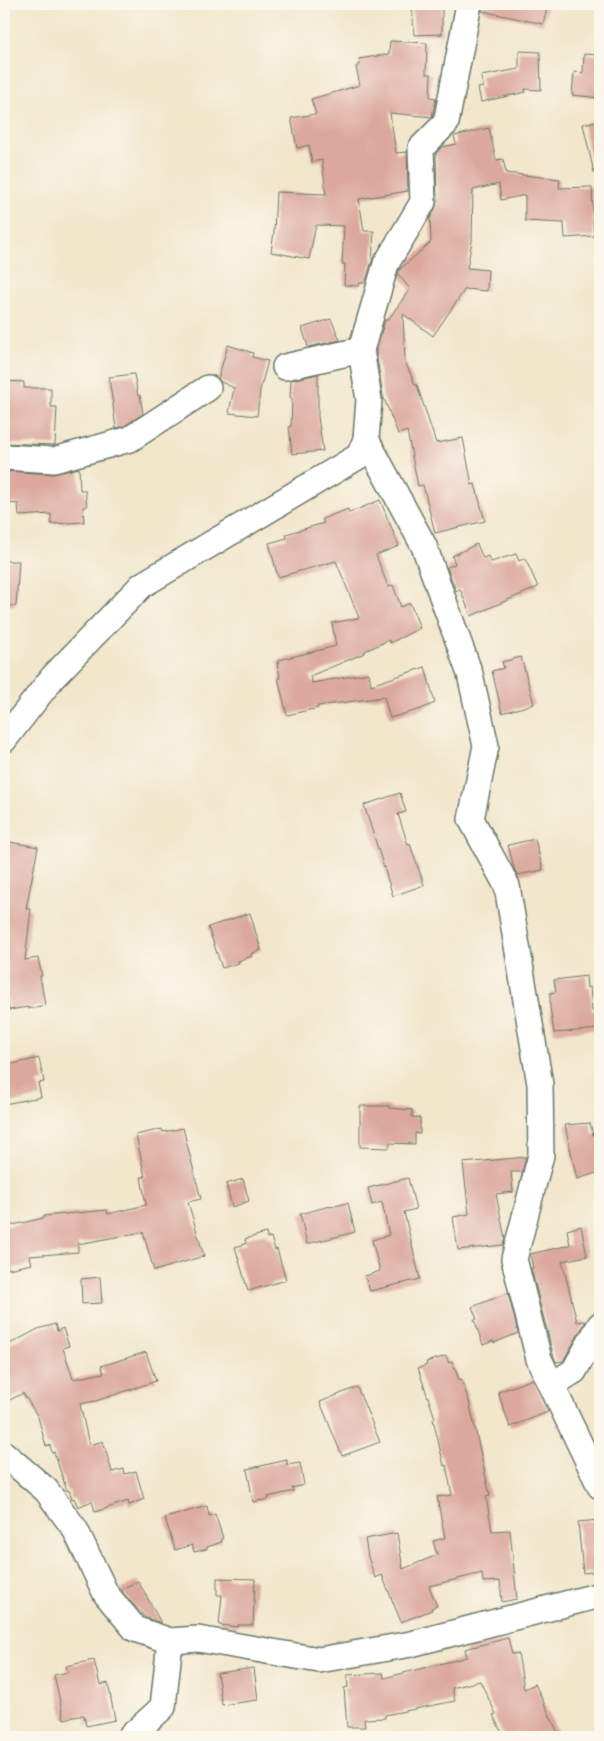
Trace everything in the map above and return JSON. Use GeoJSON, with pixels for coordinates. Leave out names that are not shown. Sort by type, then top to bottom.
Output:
{"type":"FeatureCollection","features":[{"type":"Feature","properties":{"kind":"street"},"geometry":{"type":"LineString","coordinates":[[4,740],[53,677],[142,585],[359,456],[366,439],[370,400],[361,350],[386,264],[423,202],[421,148],[446,123],[469,4]]}},
{"type":"Feature","properties":{"kind":"street"},"geometry":{"type":"LineString","coordinates":[[285,367],[361,350]]}},
{"type":"Feature","properties":{"kind":"street"},"geometry":{"type":"LineString","coordinates":[[4,457],[54,460],[130,439],[208,388]]}},
{"type":"Feature","properties":{"kind":"street"},"geometry":{"type":"LineString","coordinates":[[366,439],[424,546],[470,674],[486,746],[471,819],[506,886],[540,1084],[541,1155],[514,1259],[539,1359],[600,1486]]}},
{"type":"Feature","properties":{"kind":"street"},"geometry":{"type":"LineString","coordinates":[[552,1385],[574,1371],[600,1325]]}},
{"type":"Feature","properties":{"kind":"street"},"geometry":{"type":"LineString","coordinates":[[4,1454],[46,1490],[75,1529],[106,1594],[135,1629],[170,1642],[198,1639],[319,1660],[411,1644],[600,1595]]}},
{"type":"Feature","properties":{"kind":"street"},"geometry":{"type":"LineString","coordinates":[[130,1737],[164,1707],[170,1642]]}},
{"type":"Feature","properties":{"kind":"building"},"geometry":{"type":"Polygon","coordinates":[[[412,4],[442,4],[442,34],[414,35],[412,4]]]}},
{"type":"Feature","properties":{"kind":"building"},"geometry":{"type":"Polygon","coordinates":[[[483,4],[548,4],[543,24],[482,11],[483,4]]]}},
{"type":"Feature","properties":{"kind":"building"},"geometry":{"type":"Polygon","coordinates":[[[390,41],[427,43],[426,74],[431,74],[430,97],[436,98],[432,117],[390,113],[396,153],[407,152],[408,191],[359,199],[364,231],[374,231],[372,261],[365,283],[359,283],[359,286],[344,285],[345,264],[342,264],[344,226],[316,225],[309,259],[271,252],[276,192],[326,194],[322,160],[312,162],[309,145],[297,148],[291,118],[316,114],[311,99],[360,85],[356,67],[360,65],[359,59],[389,54],[390,41]]]}},
{"type":"Feature","properties":{"kind":"building"},"geometry":{"type":"Polygon","coordinates":[[[519,51],[540,52],[541,90],[525,89],[526,92],[481,102],[478,88],[483,87],[481,76],[519,69],[519,51]]]}},
{"type":"Feature","properties":{"kind":"building"},"geometry":{"type":"Polygon","coordinates":[[[584,54],[600,55],[600,98],[572,95],[574,72],[583,73],[584,54]]]}},
{"type":"Feature","properties":{"kind":"building"},"geometry":{"type":"Polygon","coordinates":[[[600,120],[600,172],[594,173],[583,124],[600,120]]]}},
{"type":"Feature","properties":{"kind":"building"},"geometry":{"type":"Polygon","coordinates":[[[489,128],[496,160],[503,159],[506,173],[560,179],[559,188],[592,187],[594,236],[565,238],[564,223],[525,221],[525,195],[501,200],[499,184],[473,190],[472,241],[467,268],[488,270],[487,291],[465,289],[433,336],[403,314],[405,361],[415,385],[417,385],[436,443],[463,438],[472,485],[475,484],[485,521],[435,533],[423,485],[418,486],[407,431],[398,434],[383,396],[376,351],[385,320],[388,320],[410,289],[398,274],[399,270],[431,242],[430,219],[437,201],[436,154],[442,147],[456,144],[454,136],[489,128]]]}},
{"type":"Feature","properties":{"kind":"building"},"geometry":{"type":"Polygon","coordinates":[[[331,319],[340,340],[308,347],[302,328],[331,319]]]}},
{"type":"Feature","properties":{"kind":"building"},"geometry":{"type":"Polygon","coordinates":[[[228,345],[253,353],[252,357],[268,361],[260,390],[257,416],[229,413],[234,388],[218,379],[228,345]]]}},
{"type":"Feature","properties":{"kind":"building"},"geometry":{"type":"Polygon","coordinates":[[[134,374],[143,414],[124,426],[116,428],[109,377],[134,374]]]}},
{"type":"Feature","properties":{"kind":"building"},"geometry":{"type":"Polygon","coordinates":[[[318,374],[318,417],[323,451],[292,454],[289,427],[291,426],[291,380],[318,374]]]}},
{"type":"Feature","properties":{"kind":"building"},"geometry":{"type":"Polygon","coordinates":[[[4,381],[24,382],[24,388],[51,388],[51,407],[57,407],[55,445],[4,443],[4,381]]]}},
{"type":"Feature","properties":{"kind":"building"},"geometry":{"type":"Polygon","coordinates":[[[79,468],[80,490],[85,490],[87,506],[83,507],[84,522],[51,524],[51,514],[19,516],[18,504],[4,503],[4,471],[53,474],[79,468]]]}},
{"type":"Feature","properties":{"kind":"building"},"geometry":{"type":"Polygon","coordinates":[[[380,500],[399,546],[376,555],[388,587],[393,585],[401,607],[410,603],[420,628],[390,643],[389,640],[365,651],[365,653],[310,676],[312,683],[369,673],[371,685],[425,667],[435,703],[390,718],[384,697],[318,706],[318,708],[287,715],[278,678],[280,678],[277,662],[336,646],[332,623],[359,618],[336,561],[278,577],[269,543],[287,538],[286,534],[324,523],[322,519],[348,509],[349,513],[380,500]]]}},
{"type":"Feature","properties":{"kind":"building"},"geometry":{"type":"Polygon","coordinates":[[[477,544],[483,558],[488,556],[491,562],[516,554],[519,561],[525,558],[538,587],[471,616],[460,589],[456,591],[447,567],[455,564],[452,556],[477,544]]]}},
{"type":"Feature","properties":{"kind":"building"},"geometry":{"type":"Polygon","coordinates":[[[4,561],[19,561],[16,606],[4,606],[4,561]]]}},
{"type":"Feature","properties":{"kind":"building"},"geometry":{"type":"Polygon","coordinates":[[[521,657],[534,704],[502,713],[492,671],[504,668],[502,662],[521,657]]]}},
{"type":"Feature","properties":{"kind":"building"},"geometry":{"type":"Polygon","coordinates":[[[400,793],[406,812],[398,814],[424,885],[393,896],[364,805],[400,793]]]}},
{"type":"Feature","properties":{"kind":"building"},"geometry":{"type":"Polygon","coordinates":[[[535,839],[543,870],[517,875],[508,845],[535,839]]]}},
{"type":"Feature","properties":{"kind":"building"},"geometry":{"type":"Polygon","coordinates":[[[4,841],[38,847],[26,909],[31,909],[25,960],[38,958],[45,1005],[28,1009],[28,1007],[9,1010],[4,985],[4,841]]]}},
{"type":"Feature","properties":{"kind":"building"},"geometry":{"type":"Polygon","coordinates":[[[250,913],[261,950],[251,954],[252,956],[238,961],[239,963],[222,968],[208,927],[250,913]]]}},
{"type":"Feature","properties":{"kind":"building"},"geometry":{"type":"Polygon","coordinates":[[[586,976],[587,988],[590,987],[592,1011],[600,1010],[600,1029],[554,1033],[550,993],[556,992],[554,980],[586,976]]]}},
{"type":"Feature","properties":{"kind":"building"},"geometry":{"type":"Polygon","coordinates":[[[39,1058],[44,1082],[38,1083],[41,1097],[4,1104],[4,1066],[39,1058]]]}},
{"type":"Feature","properties":{"kind":"building"},"geometry":{"type":"Polygon","coordinates":[[[360,1106],[389,1106],[389,1108],[412,1110],[412,1117],[420,1118],[420,1134],[415,1133],[415,1144],[390,1143],[389,1148],[360,1147],[360,1106]]]}},
{"type":"Feature","properties":{"kind":"building"},"geometry":{"type":"Polygon","coordinates":[[[590,1123],[593,1135],[600,1134],[600,1172],[577,1179],[565,1125],[590,1123]]]}},
{"type":"Feature","properties":{"kind":"building"},"geometry":{"type":"Polygon","coordinates":[[[183,1128],[201,1199],[188,1202],[204,1256],[154,1271],[143,1232],[78,1244],[78,1252],[30,1256],[32,1264],[8,1269],[4,1252],[4,1227],[44,1218],[44,1216],[107,1210],[108,1214],[146,1205],[141,1177],[145,1177],[136,1135],[162,1129],[163,1132],[183,1128]]]}},
{"type":"Feature","properties":{"kind":"building"},"geometry":{"type":"Polygon","coordinates":[[[526,1157],[522,1172],[511,1172],[513,1192],[496,1194],[505,1238],[503,1245],[458,1250],[453,1217],[469,1214],[463,1163],[526,1157]]]}},
{"type":"Feature","properties":{"kind":"building"},"geometry":{"type":"Polygon","coordinates":[[[408,1178],[416,1209],[404,1212],[420,1279],[370,1291],[365,1276],[380,1271],[372,1240],[389,1235],[382,1202],[372,1205],[368,1188],[408,1178]]]}},
{"type":"Feature","properties":{"kind":"building"},"geometry":{"type":"Polygon","coordinates":[[[243,1179],[249,1201],[232,1207],[226,1184],[243,1179]]]}},
{"type":"Feature","properties":{"kind":"building"},"geometry":{"type":"Polygon","coordinates":[[[348,1203],[355,1232],[307,1244],[300,1214],[348,1203]]]}},
{"type":"Feature","properties":{"kind":"building"},"geometry":{"type":"Polygon","coordinates":[[[581,1226],[587,1256],[562,1261],[577,1322],[585,1321],[585,1323],[563,1361],[556,1362],[531,1268],[533,1268],[530,1254],[570,1245],[567,1230],[581,1226]]]}},
{"type":"Feature","properties":{"kind":"building"},"geometry":{"type":"Polygon","coordinates":[[[266,1233],[267,1238],[271,1237],[275,1250],[277,1249],[286,1280],[248,1291],[235,1247],[246,1244],[245,1239],[266,1233]]]}},
{"type":"Feature","properties":{"kind":"building"},"geometry":{"type":"Polygon","coordinates":[[[100,1277],[102,1303],[82,1304],[81,1279],[100,1277]]]}},
{"type":"Feature","properties":{"kind":"building"},"geometry":{"type":"Polygon","coordinates":[[[508,1293],[518,1333],[494,1343],[493,1341],[483,1345],[472,1307],[508,1293]]]}},
{"type":"Feature","properties":{"kind":"building"},"geometry":{"type":"Polygon","coordinates":[[[55,1324],[57,1331],[63,1328],[69,1346],[63,1348],[73,1379],[104,1373],[101,1366],[146,1352],[156,1381],[96,1401],[80,1404],[89,1445],[103,1441],[112,1472],[124,1469],[125,1474],[136,1471],[144,1499],[129,1505],[128,1501],[95,1512],[92,1501],[78,1507],[74,1498],[72,1499],[69,1490],[67,1491],[54,1452],[52,1453],[50,1445],[46,1446],[38,1417],[23,1393],[4,1403],[4,1347],[38,1329],[55,1324]]]}},
{"type":"Feature","properties":{"kind":"building"},"geometry":{"type":"Polygon","coordinates":[[[446,1356],[449,1363],[452,1361],[469,1401],[490,1496],[486,1497],[492,1531],[510,1530],[517,1599],[502,1602],[500,1581],[483,1582],[482,1573],[429,1586],[437,1606],[431,1608],[432,1610],[401,1622],[382,1575],[375,1578],[368,1557],[365,1539],[397,1533],[403,1569],[437,1555],[433,1541],[445,1538],[437,1497],[452,1495],[433,1419],[435,1418],[418,1368],[427,1365],[426,1362],[446,1356]]]}},
{"type":"Feature","properties":{"kind":"building"},"geometry":{"type":"Polygon","coordinates":[[[533,1379],[548,1412],[510,1427],[498,1392],[533,1379]]]}},
{"type":"Feature","properties":{"kind":"building"},"geometry":{"type":"Polygon","coordinates":[[[357,1387],[380,1442],[342,1456],[320,1402],[357,1387]]]}},
{"type":"Feature","properties":{"kind":"building"},"geometry":{"type":"Polygon","coordinates":[[[287,1460],[287,1465],[300,1463],[304,1485],[292,1488],[294,1491],[253,1502],[247,1469],[287,1460]]]}},
{"type":"Feature","properties":{"kind":"building"},"geometry":{"type":"Polygon","coordinates":[[[207,1506],[209,1516],[215,1514],[223,1538],[221,1539],[222,1542],[207,1547],[207,1549],[194,1552],[192,1545],[175,1550],[165,1518],[207,1506]]]}},
{"type":"Feature","properties":{"kind":"building"},"geometry":{"type":"Polygon","coordinates":[[[600,1520],[600,1571],[583,1573],[578,1522],[600,1520]]]}},
{"type":"Feature","properties":{"kind":"building"},"geometry":{"type":"Polygon","coordinates":[[[217,1578],[255,1579],[253,1625],[237,1625],[238,1627],[219,1625],[222,1595],[217,1595],[217,1578]]]}},
{"type":"Feature","properties":{"kind":"building"},"geometry":{"type":"Polygon","coordinates":[[[138,1581],[161,1623],[146,1618],[123,1593],[122,1589],[138,1581]]]}},
{"type":"Feature","properties":{"kind":"building"},"geometry":{"type":"Polygon","coordinates":[[[508,1638],[512,1654],[518,1653],[524,1689],[535,1684],[560,1737],[504,1737],[493,1715],[496,1714],[480,1681],[452,1688],[455,1701],[385,1715],[385,1718],[364,1719],[365,1727],[347,1727],[344,1688],[348,1687],[347,1675],[383,1673],[384,1678],[467,1657],[465,1649],[508,1638]]]}},
{"type":"Feature","properties":{"kind":"building"},"geometry":{"type":"Polygon","coordinates":[[[94,1660],[100,1685],[108,1683],[115,1720],[86,1726],[84,1715],[64,1719],[54,1675],[68,1672],[66,1666],[94,1660]]]}},
{"type":"Feature","properties":{"kind":"building"},"geometry":{"type":"Polygon","coordinates":[[[254,1668],[258,1700],[222,1705],[217,1673],[254,1668]]]}}]}
